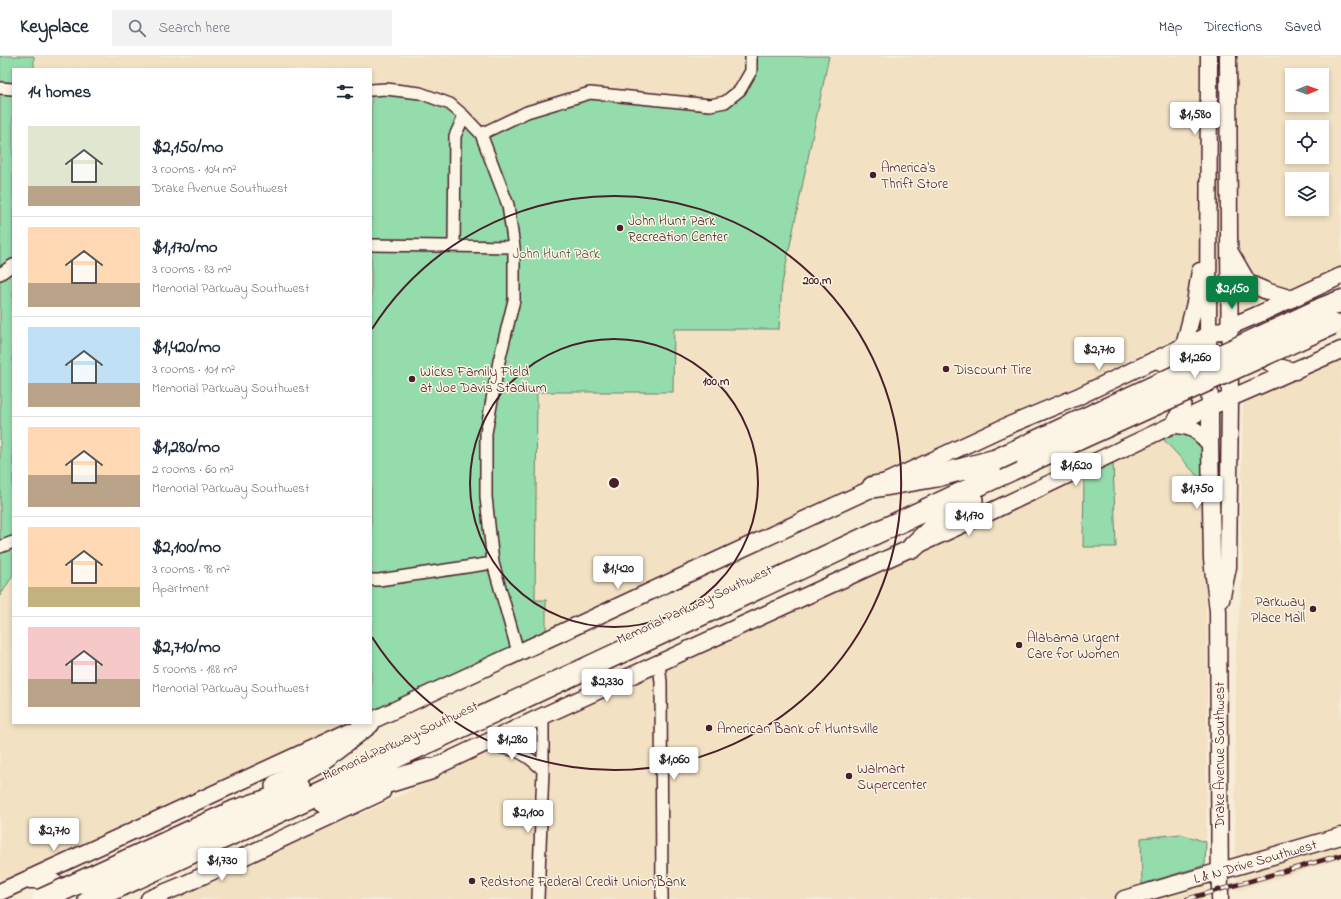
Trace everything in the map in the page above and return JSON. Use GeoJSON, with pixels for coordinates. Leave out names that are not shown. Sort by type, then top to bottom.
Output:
{"type":"FeatureCollection","features":[{"type":"Feature","properties":{"kind":"highway","name":"Memorial Parkway Southwest"},"geometry":{"type":"LineString","coordinates":[[43,899],[131,870],[283,810],[1334,319],[1341,301]]}},
{"type":"Feature","properties":{"kind":"highway","name":"Memorial Parkway Southwest"},"geometry":{"type":"LineString","coordinates":[[91,899],[131,870],[235,812],[274,798],[359,760],[437,722],[930,495],[996,460],[1334,319]]}},
{"type":"Feature","properties":{"kind":"highway"},"geometry":{"type":"LineString","coordinates":[[873,487],[937,476],[996,460]]}},
{"type":"Feature","properties":{"kind":"highway"},"geometry":{"type":"LineString","coordinates":[[913,547],[943,519],[1028,462]]}},
{"type":"Feature","properties":{"kind":"highway"},"geometry":{"type":"LineString","coordinates":[[235,812],[281,783],[317,763],[366,724]]}},
{"type":"Feature","properties":{"kind":"highway"},"geometry":{"type":"LineString","coordinates":[[283,810],[317,804],[430,769]]}},
{"type":"Feature","properties":{"kind":"main road","name":"Drake Avenue Southwest"},"geometry":{"type":"LineString","coordinates":[[1209,60],[1208,335],[1212,559],[1218,611],[1220,899]]}},
{"type":"Feature","properties":{"kind":"main road","name":"Drake Avenue Southwest"},"geometry":{"type":"LineString","coordinates":[[1218,611],[1228,567],[1230,399],[1228,60]]}},
{"type":"Feature","properties":{"kind":"main road"},"geometry":{"type":"LineString","coordinates":[[1184,346],[1195,303],[1209,216]]}},
{"type":"Feature","properties":{"kind":"main road"},"geometry":{"type":"LineString","coordinates":[[1229,250],[1248,283],[1270,292],[1292,298]]}},
{"type":"Feature","properties":{"kind":"main road"},"geometry":{"type":"LineString","coordinates":[[372,720],[873,487],[1000,429],[1077,397],[1208,335],[1229,327],[1341,276]]}},
{"type":"Feature","properties":{"kind":"main road"},"geometry":{"type":"LineString","coordinates":[[1267,310],[1255,331],[1256,345],[1260,354],[1265,360],[1275,365],[1295,371]]}},
{"type":"Feature","properties":{"kind":"main road"},"geometry":{"type":"LineString","coordinates":[[149,899],[183,885],[543,716],[992,511],[1210,407],[1341,350]]}},
{"type":"Feature","properties":{"kind":"main road"},"geometry":{"type":"LineString","coordinates":[[1154,360],[1167,363],[1172,366],[1176,370],[1181,380],[1181,409],[1173,425]]}},
{"type":"Feature","properties":{"kind":"main road"},"geometry":{"type":"LineString","coordinates":[[1173,425],[1192,427],[1210,444]]}},
{"type":"Feature","properties":{"kind":"main road"},"geometry":{"type":"LineString","coordinates":[[0,892],[364,724]]}},
{"type":"Feature","properties":{"kind":"main road","name":"L & N Drive Southwest"},"geometry":{"type":"LineString","coordinates":[[1124,899],[1341,836]]}},
{"type":"Feature","properties":{"kind":"main road"},"geometry":{"type":"LineString","coordinates":[[95,848],[87,870],[88,883],[94,894],[100,899]]}},
{"type":"Feature","properties":{"kind":"main road"},"geometry":{"type":"LineString","coordinates":[[24,880],[48,880],[58,884],[69,899]]}},
{"type":"Feature","properties":{"kind":"street"},"geometry":{"type":"LineString","coordinates":[[482,134],[528,112],[590,93],[710,105],[725,102],[740,90],[751,71],[751,56]]}},
{"type":"Feature","properties":{"kind":"street"},"geometry":{"type":"LineString","coordinates":[[1209,60],[1228,60]]}},
{"type":"Feature","properties":{"kind":"street"},"geometry":{"type":"LineString","coordinates":[[0,88],[12,89]]}},
{"type":"Feature","properties":{"kind":"street"},"geometry":{"type":"LineString","coordinates":[[372,90],[386,89],[420,93],[450,104],[482,134],[508,205],[514,247],[514,300],[499,361],[486,433],[486,497],[493,563],[518,652]]}},
{"type":"Feature","properties":{"kind":"street"},"geometry":{"type":"LineString","coordinates":[[1209,100],[1228,101]]}},
{"type":"Feature","properties":{"kind":"street"},"geometry":{"type":"LineString","coordinates":[[454,246],[455,136],[464,116]]}},
{"type":"Feature","properties":{"kind":"street"},"geometry":{"type":"LineString","coordinates":[[372,245],[514,247]]}},
{"type":"Feature","properties":{"kind":"street"},"geometry":{"type":"LineString","coordinates":[[0,274],[12,266]]}},
{"type":"Feature","properties":{"kind":"street"},"geometry":{"type":"LineString","coordinates":[[0,546],[12,542]]}},
{"type":"Feature","properties":{"kind":"street"},"geometry":{"type":"LineString","coordinates":[[1212,546],[1215,553],[1220,558],[1228,559]]}},
{"type":"Feature","properties":{"kind":"street"},"geometry":{"type":"LineString","coordinates":[[372,580],[493,563]]}},
{"type":"Feature","properties":{"kind":"street"},"geometry":{"type":"LineString","coordinates":[[659,664],[661,682],[662,899]]}},
{"type":"Feature","properties":{"kind":"street"},"geometry":{"type":"LineString","coordinates":[[538,899],[543,770],[543,716]]}},
{"type":"Feature","properties":{"kind":"street"},"geometry":{"type":"LineString","coordinates":[[484,745],[520,751],[531,758],[543,770]]}},
{"type":"Feature","properties":{"kind":"shaded area"},"geometry":{"type":"Polygon","coordinates":[[[35,56],[751,56],[751,71],[725,102],[481,134],[372,90],[372,68],[35,68],[35,56]]]}},
{"type":"Feature","properties":{"kind":"shaded area"},"geometry":{"type":"Polygon","coordinates":[[[829,56],[1341,56],[1341,267],[1177,337],[1095,378],[1003,417],[546,629],[546,600],[535,600],[537,392],[673,392],[674,329],[778,329],[782,284],[829,56]]]}},
{"type":"Feature","properties":{"kind":"shaded area"},"geometry":{"type":"Polygon","coordinates":[[[1341,356],[1341,827],[1235,858],[1236,648],[1243,573],[1241,524],[1243,405],[1249,399],[1341,356]]]}},
{"type":"Feature","properties":{"kind":"shaded area"},"geometry":{"type":"Polygon","coordinates":[[[1163,439],[1204,483],[1207,678],[1206,842],[1181,834],[1142,838],[1142,884],[1205,865],[1205,899],[166,899],[287,841],[369,811],[531,730],[657,674],[758,624],[1084,476],[1083,547],[1116,547],[1113,461],[1163,439]]]}},
{"type":"Feature","properties":{"kind":"shaded area"},"geometry":{"type":"Polygon","coordinates":[[[12,577],[12,724],[342,724],[0,883],[0,596],[12,577]]]}},
{"type":"Feature","properties":{"kind":"shaded area"},"geometry":{"type":"Polygon","coordinates":[[[1341,845],[1341,859],[1237,891],[1237,880],[1241,875],[1341,845]]]}},
{"type":"Feature","properties":{"kind":"green space"},"geometry":{"type":"Polygon","coordinates":[[[0,56],[34,56],[34,68],[12,68],[12,577],[0,596],[0,56]]]}},
{"type":"Feature","properties":{"kind":"green space","name":"John Hunt Park"},"geometry":{"type":"Polygon","coordinates":[[[751,56],[829,56],[782,284],[779,329],[674,329],[673,392],[537,392],[535,600],[546,600],[546,639],[372,721],[372,90],[450,104],[482,134],[590,93],[710,105],[740,90],[751,56]]]}},
{"type":"Feature","properties":{"kind":"green space"},"geometry":{"type":"Polygon","coordinates":[[[1185,431],[1204,446],[1204,483],[1163,439],[1178,432],[1185,431]]]}},
{"type":"Feature","properties":{"kind":"green space"},"geometry":{"type":"Polygon","coordinates":[[[1113,461],[1116,547],[1083,547],[1084,476],[1113,461]]]}},
{"type":"Feature","properties":{"kind":"green space"},"geometry":{"type":"Polygon","coordinates":[[[1181,834],[1206,842],[1205,865],[1142,884],[1141,838],[1181,834]]]}},
{"type":"Feature","properties":{"kind":"railway"},"geometry":{"type":"LineString","coordinates":[[1187,899],[1341,855]]}},
{"type":"Feature","properties":{"kind":"place","name":"America's Thrift Store"},"geometry":{"type":"Point","coordinates":[873,175]}},
{"type":"Feature","properties":{"kind":"place","name":"John Hunt Park Recreation Center"},"geometry":{"type":"Point","coordinates":[620,228]}},
{"type":"Feature","properties":{"kind":"place","name":"Discount Tire"},"geometry":{"type":"Point","coordinates":[946,369]}},
{"type":"Feature","properties":{"kind":"place","name":"Wicks Family Field at Joe Davis Stadium"},"geometry":{"type":"Point","coordinates":[412,379]}},
{"type":"Feature","properties":{"kind":"place","name":"Parkway Place Mall"},"geometry":{"type":"Point","coordinates":[1313,609]}},
{"type":"Feature","properties":{"kind":"place","name":"Alabama Urgent Care for Women"},"geometry":{"type":"Point","coordinates":[1019,645]}},
{"type":"Feature","properties":{"kind":"place","name":"American Bank of Huntsville"},"geometry":{"type":"Point","coordinates":[709,728]}},
{"type":"Feature","properties":{"kind":"place","name":"Walmart Supercenter"},"geometry":{"type":"Point","coordinates":[849,776]}},
{"type":"Feature","properties":{"kind":"place","name":"Redstone Federal Credit Union;Bank"},"geometry":{"type":"Point","coordinates":[472,881]}}]}
